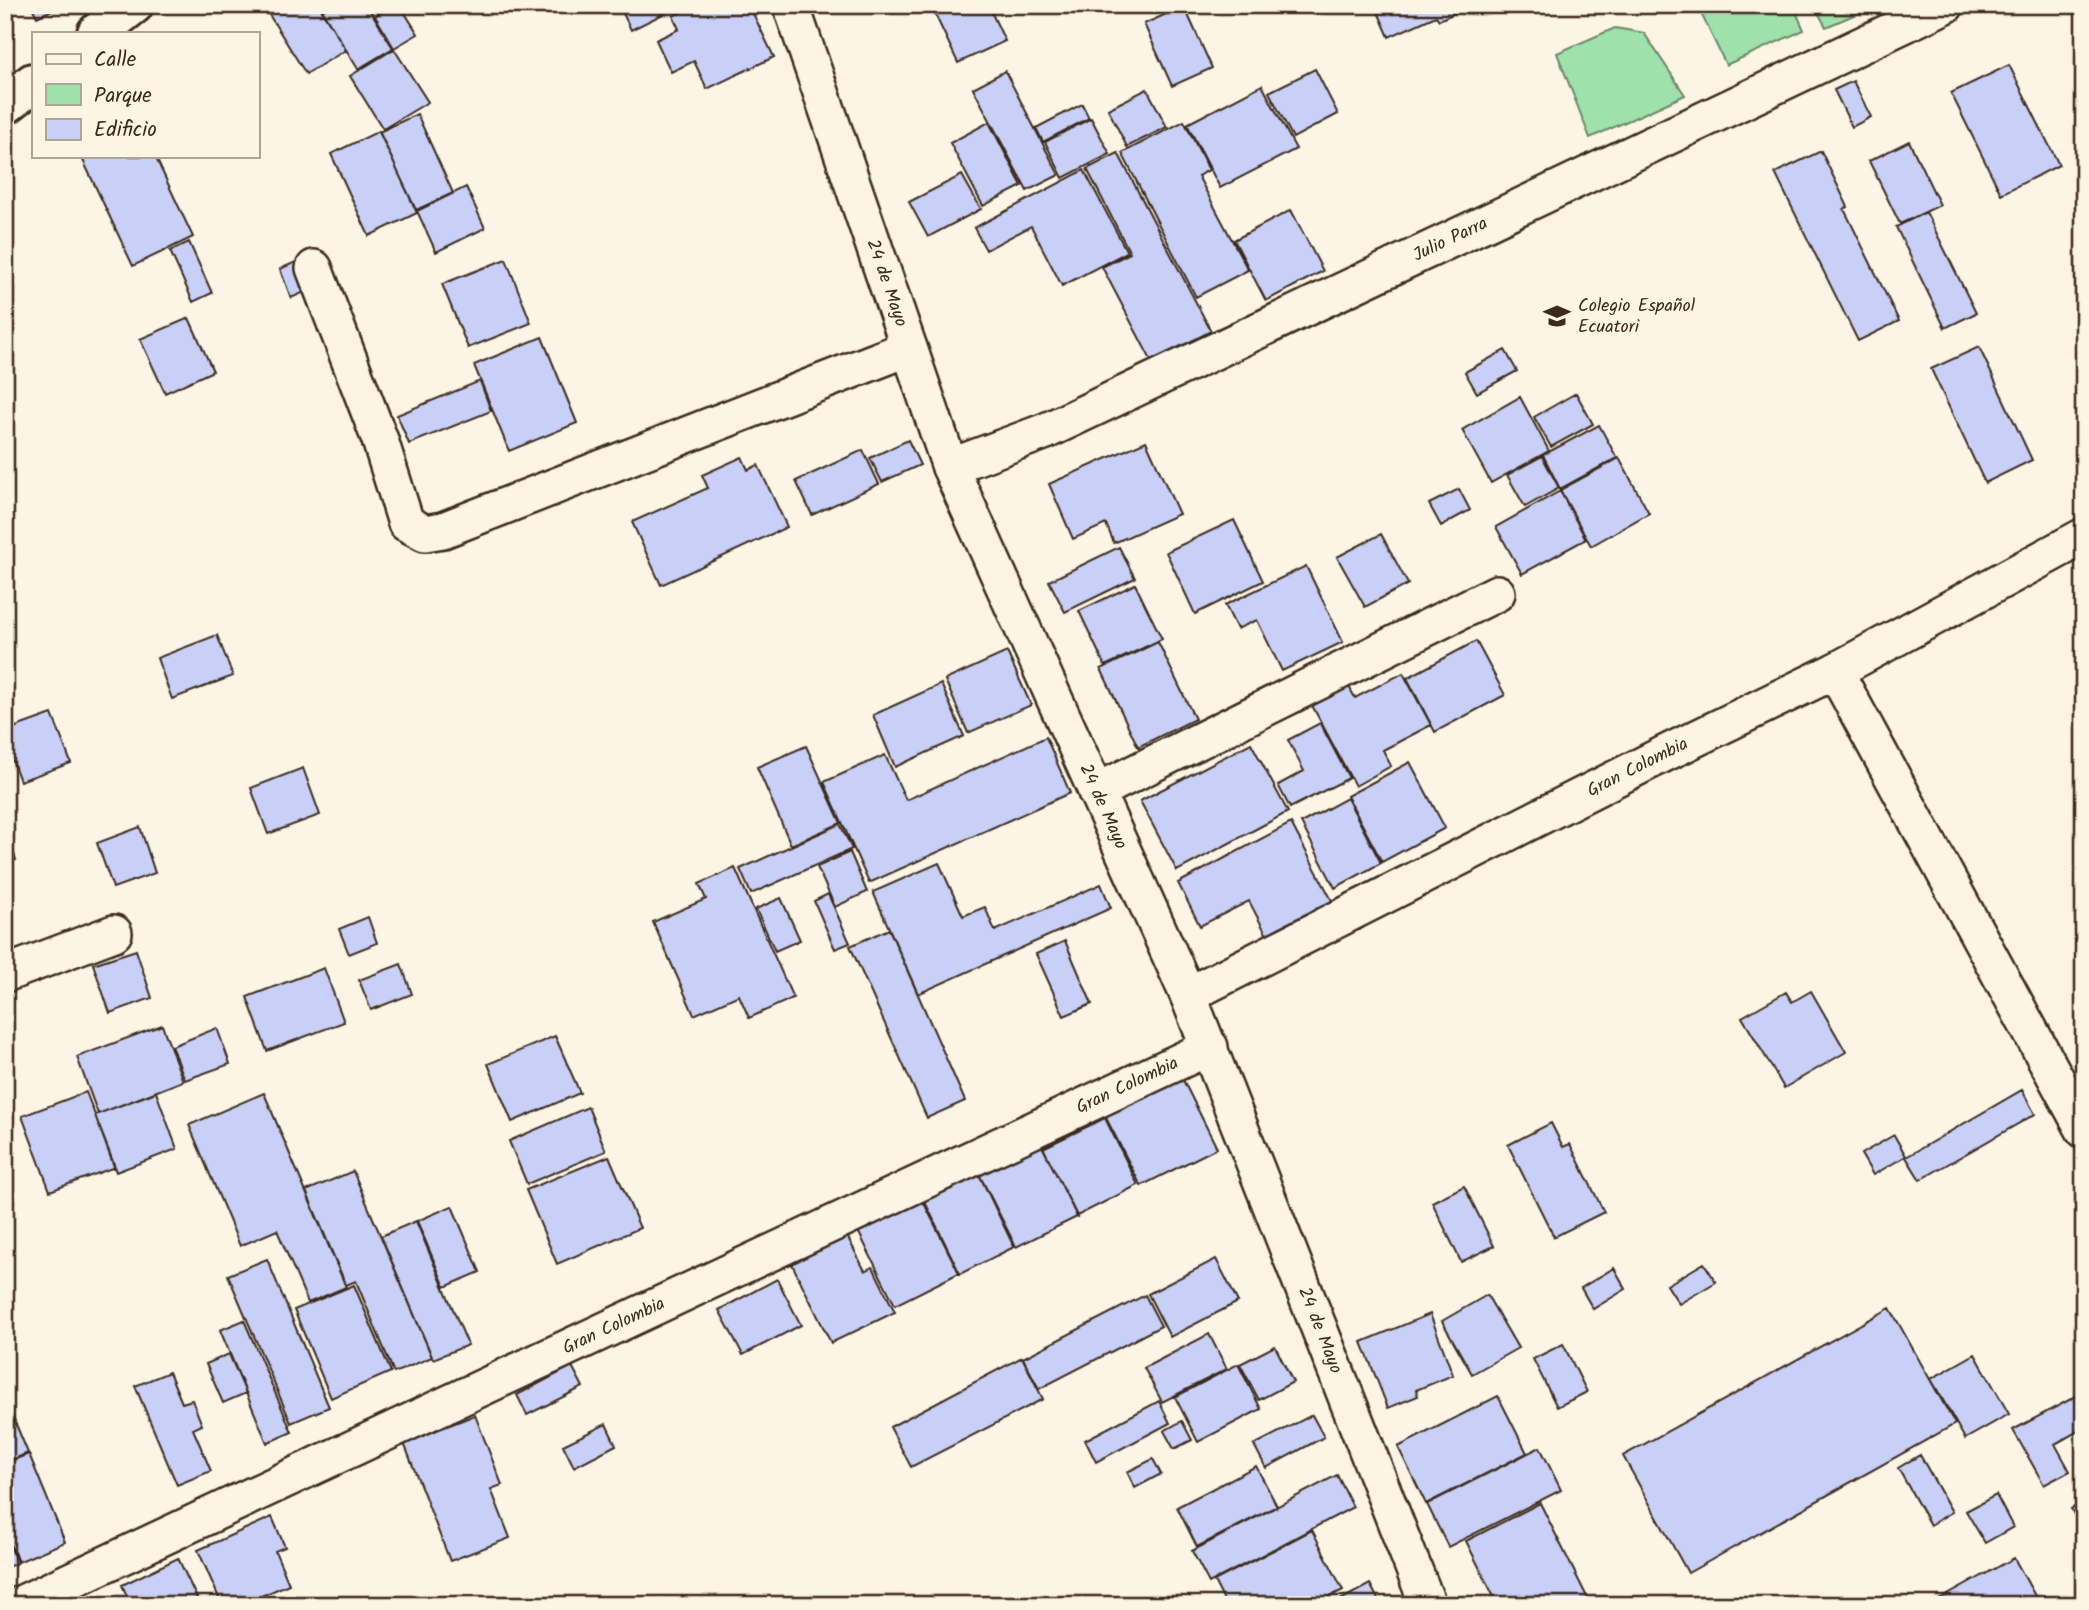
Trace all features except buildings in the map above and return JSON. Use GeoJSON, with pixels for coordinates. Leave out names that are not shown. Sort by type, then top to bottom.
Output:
{"type":"FeatureCollection","features":[{"type":"Feature","properties":{"kind":"street"},"geometry":{"type":"LineString","coordinates":[[98,32],[133,5]]}},
{"type":"Feature","properties":{"kind":"street","name":"24 de Mayo"},"geometry":{"type":"LineString","coordinates":[[791,5],[950,467],[1210,1047],[1428,1605]]}},
{"type":"Feature","properties":{"kind":"street","name":"Julio Parra"},"geometry":{"type":"LineString","coordinates":[[950,467],[1046,431],[1946,5]]}},
{"type":"Feature","properties":{"kind":"street"},"geometry":{"type":"LineString","coordinates":[[5,105],[32,84]]}},
{"type":"Feature","properties":{"kind":"street"},"geometry":{"type":"LineString","coordinates":[[314,268],[380,440],[406,523],[425,533],[443,530],[909,348]]}},
{"type":"Feature","properties":{"kind":"street","name":"Gran Colombia"},"geometry":{"type":"LineString","coordinates":[[1188,995],[1666,752],[1835,671],[2084,536]]}},
{"type":"Feature","properties":{"kind":"street"},"geometry":{"type":"LineString","coordinates":[[1096,792],[1497,593]]}},
{"type":"Feature","properties":{"kind":"street"},"geometry":{"type":"LineString","coordinates":[[1835,671],[2084,1130]]}},
{"type":"Feature","properties":{"kind":"street"},"geometry":{"type":"LineString","coordinates":[[5,974],[114,933]]}},
{"type":"Feature","properties":{"kind":"street","name":"Gran Colombia"},"geometry":{"type":"LineString","coordinates":[[18,1605],[1210,1047]]}},
{"type":"Feature","properties":{"kind":"green space"},"geometry":{"type":"Polygon","coordinates":[[[1697,5],[1793,5],[1804,30],[1726,65],[1697,5]]]}},
{"type":"Feature","properties":{"kind":"green space"},"geometry":{"type":"Polygon","coordinates":[[[1814,5],[1877,5],[1826,27],[1814,5]]]}},
{"type":"Feature","properties":{"kind":"green space"},"geometry":{"type":"Polygon","coordinates":[[[1615,28],[1644,33],[1685,95],[1590,138],[1557,53],[1615,28]]]}},
{"type":"Feature","properties":{"kind":"place","name":"Colegio Español Ecuatori"},"geometry":{"type":"Point","coordinates":[1557,316]}}]}
